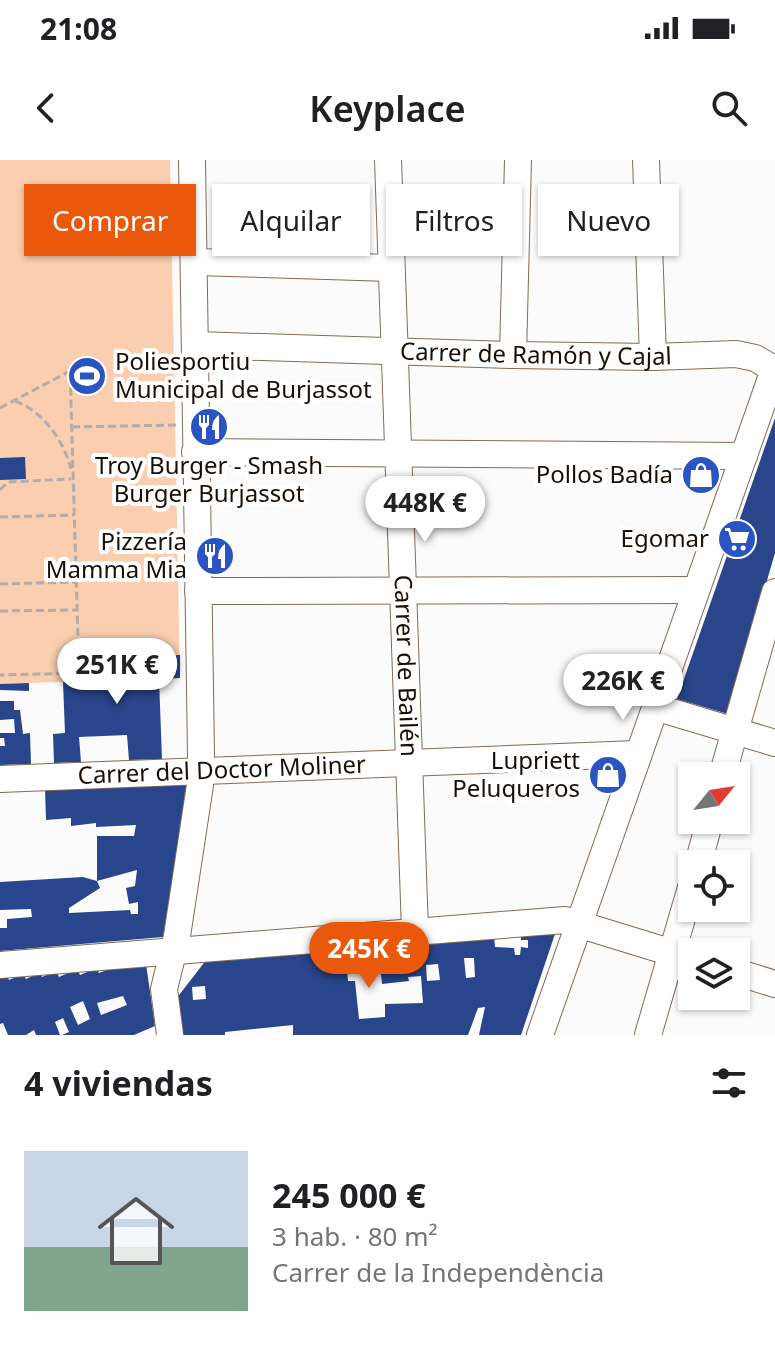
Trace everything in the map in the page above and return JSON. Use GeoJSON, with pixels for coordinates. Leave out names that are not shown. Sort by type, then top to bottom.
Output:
{"type":"FeatureCollection","features":[{"type":"Feature","properties":{"kind":"street"},"geometry":{"type":"LineString","coordinates":[[170,1035],[164,989],[173,951],[201,771],[192,160]]}},
{"type":"Feature","properties":{"kind":"street","name":"Carrer de Bailén"},"geometry":{"type":"LineString","coordinates":[[388,160],[415,931]]}},
{"type":"Feature","properties":{"kind":"street"},"geometry":{"type":"LineString","coordinates":[[513,355],[518,160]]}},
{"type":"Feature","properties":{"kind":"street"},"geometry":{"type":"LineString","coordinates":[[646,160],[653,357]]}},
{"type":"Feature","properties":{"kind":"street"},"geometry":{"type":"LineString","coordinates":[[195,262],[391,268]]}},
{"type":"Feature","properties":{"kind":"street","name":"Carrer de Ramón y Cajal"},"geometry":{"type":"LineString","coordinates":[[196,345],[513,355],[653,357],[736,354],[755,358],[775,368]]}},
{"type":"Feature","properties":{"kind":"street"},"geometry":{"type":"LineString","coordinates":[[540,1035],[775,368]]}},
{"type":"Feature","properties":{"kind":"street"},"geometry":{"type":"LineString","coordinates":[[195,452],[744,456]]}},
{"type":"Feature","properties":{"kind":"street"},"geometry":{"type":"LineString","coordinates":[[198,591],[696,590]]}},
{"type":"Feature","properties":{"kind":"street"},"geometry":{"type":"LineString","coordinates":[[726,762],[775,592]]}},
{"type":"Feature","properties":{"kind":"street"},"geometry":{"type":"LineString","coordinates":[[655,707],[775,743]]}},
{"type":"Feature","properties":{"kind":"street","name":"Carrer del Doctor Moliner"},"geometry":{"type":"LineString","coordinates":[[0,779],[637,754]]}},
{"type":"Feature","properties":{"kind":"street"},"geometry":{"type":"LineString","coordinates":[[0,965],[565,920],[678,955]]}},
{"type":"Feature","properties":{"kind":"street"},"geometry":{"type":"LineString","coordinates":[[164,989],[193,956],[205,948]]}},
{"type":"Feature","properties":{"kind":"street"},"geometry":{"type":"LineString","coordinates":[[648,1035],[678,965]]}},
{"type":"Feature","properties":{"kind":"street"},"geometry":{"type":"LineString","coordinates":[[750,976],[775,984]]}},
{"type":"Feature","properties":{"kind":"path"},"geometry":{"type":"LineString","coordinates":[[0,408],[70,371],[79,673],[0,675]]}},
{"type":"Feature","properties":{"kind":"path"},"geometry":{"type":"LineString","coordinates":[[11,401],[23,404],[49,426],[68,459],[73,479]]}},
{"type":"Feature","properties":{"kind":"path"},"geometry":{"type":"LineString","coordinates":[[72,427],[196,424]]}},
{"type":"Feature","properties":{"kind":"path"},"geometry":{"type":"LineString","coordinates":[[0,490],[8,482],[73,479]]}},
{"type":"Feature","properties":{"kind":"path"},"geometry":{"type":"LineString","coordinates":[[0,517],[74,515]]}},
{"type":"Feature","properties":{"kind":"path"},"geometry":{"type":"LineString","coordinates":[[0,584],[77,582]]}},
{"type":"Feature","properties":{"kind":"path"},"geometry":{"type":"LineString","coordinates":[[0,611],[77,610]]}},
{"type":"Feature","properties":{"kind":"shaded area","name":"Poliesportiu Municipal de Burjassot"},"geometry":{"type":"Polygon","coordinates":[[[0,160],[170,160],[170,184],[24,184],[24,256],[172,256],[180,678],[0,684],[0,160]]]}},
{"type":"Feature","properties":{"kind":"building"},"geometry":{"type":"Polygon","coordinates":[[[775,418],[775,553],[728,714],[677,699],[775,418]]]}},
{"type":"Feature","properties":{"kind":"building"},"geometry":{"type":"Polygon","coordinates":[[[25,457],[26,479],[0,480],[0,458],[25,457]]]}},
{"type":"Feature","properties":{"kind":"building"},"geometry":{"type":"Polygon","coordinates":[[[180,655],[180,678],[159,679],[162,759],[129,760],[127,735],[79,737],[81,762],[54,763],[53,734],[65,733],[63,682],[90,681],[89,658],[180,655]]]}},
{"type":"Feature","properties":{"kind":"building"},"geometry":{"type":"Polygon","coordinates":[[[29,683],[29,691],[0,690],[0,684],[29,683]]]}},
{"type":"Feature","properties":{"kind":"building"},"geometry":{"type":"Polygon","coordinates":[[[0,701],[14,701],[14,710],[20,710],[23,734],[30,733],[31,764],[0,765],[0,746],[5,746],[0,733],[15,733],[14,719],[0,720],[0,701]]]}},
{"type":"Feature","properties":{"kind":"building"},"geometry":{"type":"Polygon","coordinates":[[[188,783],[163,937],[0,951],[0,928],[7,928],[7,919],[32,917],[31,909],[0,910],[0,882],[83,877],[97,881],[97,836],[134,836],[136,825],[96,827],[96,823],[71,826],[71,818],[46,820],[45,788],[188,783]],[[137,870],[97,881],[100,888],[69,908],[69,913],[130,910],[131,914],[138,914],[138,902],[129,904],[126,888],[135,886],[137,870]]]}},
{"type":"Feature","properties":{"kind":"building"},"geometry":{"type":"Polygon","coordinates":[[[556,931],[521,1035],[479,1035],[485,1007],[478,1008],[468,1035],[293,1035],[293,1025],[225,1032],[225,1035],[181,1035],[176,999],[207,959],[353,947],[355,969],[347,969],[348,981],[355,981],[359,1019],[385,1017],[385,1004],[423,1003],[421,976],[408,977],[409,981],[382,984],[378,945],[494,936],[495,947],[514,948],[515,955],[520,955],[521,947],[528,948],[528,940],[521,940],[521,934],[556,931]],[[464,958],[466,978],[475,977],[474,958],[464,958]],[[438,964],[426,965],[427,981],[440,980],[438,964]],[[205,986],[192,987],[193,1000],[206,999],[205,986]]]}},
{"type":"Feature","properties":{"kind":"building"},"geometry":{"type":"Polygon","coordinates":[[[146,964],[155,1026],[134,1035],[62,1035],[69,1032],[63,1018],[55,1022],[60,1035],[36,1035],[34,1030],[26,1035],[8,1035],[3,1023],[0,1024],[0,978],[7,975],[9,980],[23,974],[26,979],[40,972],[42,977],[56,971],[59,977],[77,969],[80,975],[97,968],[99,973],[117,966],[146,964]],[[123,996],[97,1003],[101,1015],[127,1005],[123,996]],[[83,1001],[70,1007],[78,1025],[90,1019],[83,1001]]]}},
{"type":"Feature","properties":{"kind":"place","name":"Poliesportiu Municipal de Burjassot"},"geometry":{"type":"Point","coordinates":[87,376]}},
{"type":"Feature","properties":{"kind":"place","name":"Troy Burger - Smash Burger Burjassot"},"geometry":{"type":"Point","coordinates":[209,427]}},
{"type":"Feature","properties":{"kind":"place","name":"Pollos Badía"},"geometry":{"type":"Point","coordinates":[701,475]}},
{"type":"Feature","properties":{"kind":"place","name":"Egomar"},"geometry":{"type":"Point","coordinates":[737,539]}},
{"type":"Feature","properties":{"kind":"place","name":"Pizzería Mamma Mia"},"geometry":{"type":"Point","coordinates":[215,556]}},
{"type":"Feature","properties":{"kind":"place","name":"Lupriett Peluqueros"},"geometry":{"type":"Point","coordinates":[608,775]}}]}
